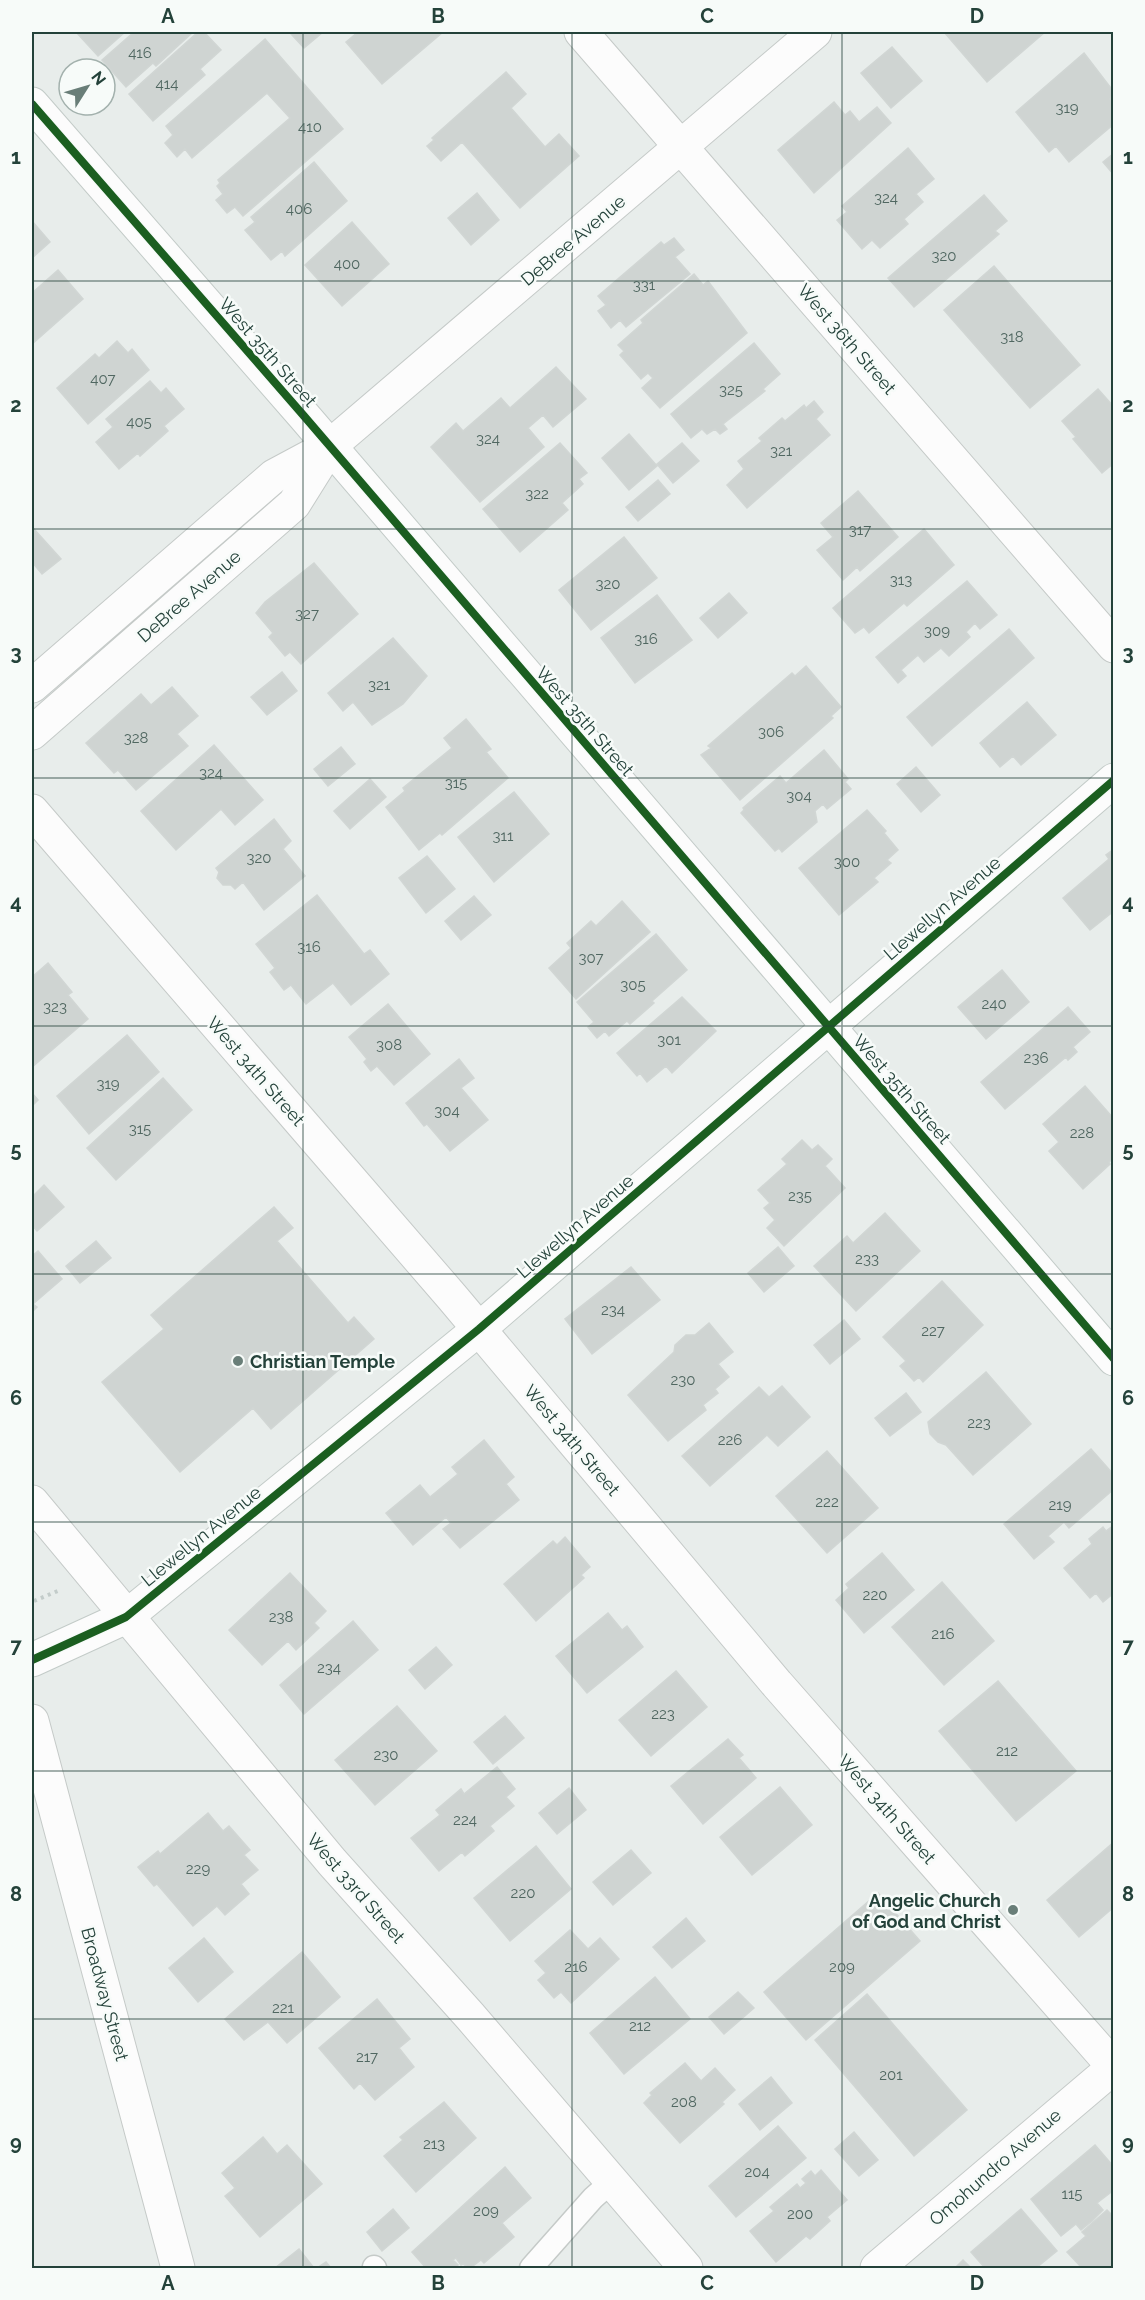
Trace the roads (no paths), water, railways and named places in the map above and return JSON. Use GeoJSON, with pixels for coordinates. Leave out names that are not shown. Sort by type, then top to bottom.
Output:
{"type":"FeatureCollection","features":[{"type":"Feature","properties":{"kind":"street","name":"West 36th Street"},"geometry":{"type":"LineString","coordinates":[[581,32],[1113,646]]}},
{"type":"Feature","properties":{"kind":"street","name":"DeBree Avenue"},"geometry":{"type":"LineString","coordinates":[[32,686],[274,476],[330,446],[682,148],[815,32]]}},
{"type":"Feature","properties":{"kind":"street","name":"West 35th Street"},"geometry":{"type":"LineString","coordinates":[[32,104],[330,446],[1113,1359]]}},
{"type":"Feature","properties":{"kind":"street","name":"DeBree Avenue"},"geometry":{"type":"LineString","coordinates":[[32,733],[294,504],[330,446]]}},
{"type":"Feature","properties":{"kind":"street","name":"Llewellyn Avenue"},"geometry":{"type":"LineString","coordinates":[[32,1660],[126,1617],[479,1329],[1113,780]]}},
{"type":"Feature","properties":{"kind":"street","name":"West 34th Street"},"geometry":{"type":"LineString","coordinates":[[32,811],[479,1329],[777,1684],[1113,2067]]}},
{"type":"Feature","properties":{"kind":"street","name":"West 33rd Street"},"geometry":{"type":"LineString","coordinates":[[32,1502],[332,1862],[470,2016],[686,2268]]}},
{"type":"Feature","properties":{"kind":"street","name":"Broadway Street"},"geometry":{"type":"LineString","coordinates":[[32,1721],[178,2268]]}},
{"type":"Feature","properties":{"kind":"street","name":"Omohundro Avenue"},"geometry":{"type":"LineString","coordinates":[[877,2268],[1113,2067]]}},
{"type":"Feature","properties":{"kind":"lane"},"geometry":{"type":"LineString","coordinates":[[531,2268],[593,2198],[611,2182]]}},
{"type":"Feature","properties":{"kind":"place","name":"Christian Temple"},"geometry":{"type":"Point","coordinates":[238,1361]}},
{"type":"Feature","properties":{"kind":"place","name":"Angelic Church of God and Christ"},"geometry":{"type":"Point","coordinates":[1013,1910]}}]}
